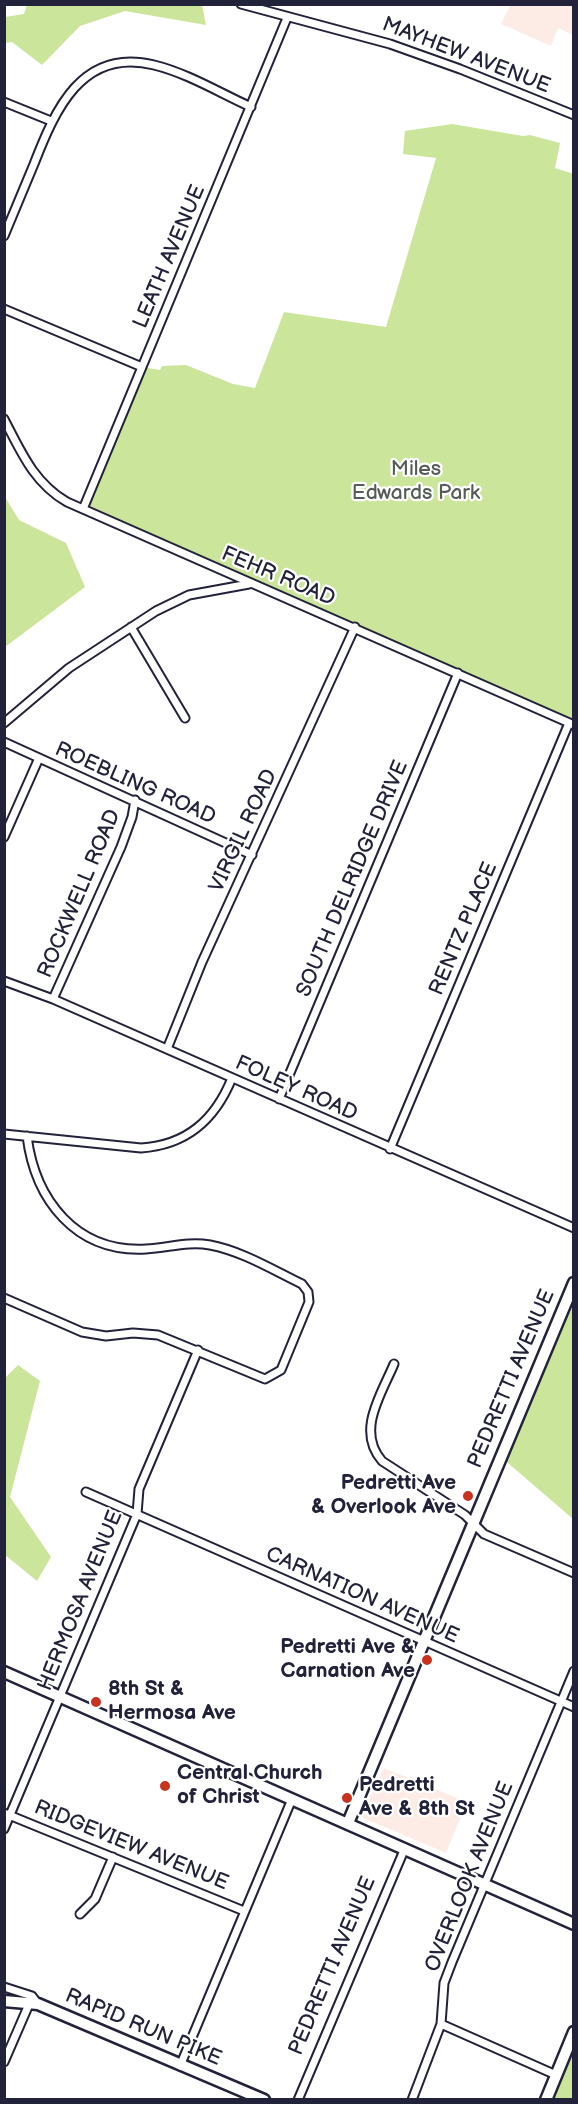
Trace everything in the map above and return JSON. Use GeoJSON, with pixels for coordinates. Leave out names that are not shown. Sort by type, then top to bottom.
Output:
{"type":"FeatureCollection","features":[{"type":"Feature","properties":{"kind":"street","name":"MAYHEW AVENUE"},"geometry":{"type":"LineString","coordinates":[[241,4],[390,44],[460,69],[573,116]]}},
{"type":"Feature","properties":{"kind":"street","name":"LEATH AVENUE"},"geometry":{"type":"LineString","coordinates":[[83,509],[287,18]]}},
{"type":"Feature","properties":{"kind":"street"},"geometry":{"type":"LineString","coordinates":[[4,236],[51,121],[64,98],[81,81],[103,68],[130,63],[165,68],[251,107]]}},
{"type":"Feature","properties":{"kind":"street"},"geometry":{"type":"LineString","coordinates":[[4,102],[51,121]]}},
{"type":"Feature","properties":{"kind":"street"},"geometry":{"type":"LineString","coordinates":[[4,309],[142,367]]}},
{"type":"Feature","properties":{"kind":"street","name":"FEHR ROAD"},"geometry":{"type":"LineString","coordinates":[[4,419],[29,467],[43,486],[67,502],[572,724]]}},
{"type":"Feature","properties":{"kind":"street"},"geometry":{"type":"LineString","coordinates":[[4,723],[69,668],[156,611],[189,595],[252,584]]}},
{"type":"Feature","properties":{"kind":"street"},"geometry":{"type":"LineString","coordinates":[[131,627],[185,718]]}},
{"type":"Feature","properties":{"kind":"street","name":"VIRGIL ROAD"},"geometry":{"type":"LineString","coordinates":[[167,1049],[202,962],[355,627]]}},
{"type":"Feature","properties":{"kind":"street","name":"SOUTH DELRIDGE DRIVE"},"geometry":{"type":"LineString","coordinates":[[279,1099],[458,673]]}},
{"type":"Feature","properties":{"kind":"street","name":"RENTZ PLACE"},"geometry":{"type":"LineString","coordinates":[[390,1149],[572,724]]}},
{"type":"Feature","properties":{"kind":"street","name":"ROEBLING ROAD"},"geometry":{"type":"LineString","coordinates":[[4,742],[252,855]]}},
{"type":"Feature","properties":{"kind":"street"},"geometry":{"type":"LineString","coordinates":[[4,837],[39,758]]}},
{"type":"Feature","properties":{"kind":"street","name":"ROCKWELL ROAD"},"geometry":{"type":"LineString","coordinates":[[53,999],[121,847],[132,817],[135,800]]}},
{"type":"Feature","properties":{"kind":"street","name":"FOLEY ROAD"},"geometry":{"type":"LineString","coordinates":[[4,981],[53,999],[573,1228]]}},
{"type":"Feature","properties":{"kind":"street"},"geometry":{"type":"LineString","coordinates":[[4,1134],[141,1148],[163,1145],[187,1136],[207,1121],[222,1101],[232,1078]]}},
{"type":"Feature","properties":{"kind":"street"},"geometry":{"type":"LineString","coordinates":[[4,1298],[82,1332],[106,1336],[148,1333],[169,1338],[259,1378],[276,1375],[309,1302],[308,1292],[302,1284],[215,1247],[191,1244],[146,1249],[124,1248],[83,1234],[60,1216],[45,1196],[33,1166],[27,1136]]}},
{"type":"Feature","properties":{"kind":"street","name":"PEDRETTI AVENUE"},"geometry":{"type":"LineString","coordinates":[[348,1823],[573,1283]]}},
{"type":"Feature","properties":{"kind":"street","name":"HERMOSA AVENUE"},"geometry":{"type":"LineString","coordinates":[[4,1829],[8,1814],[136,1514],[139,1489],[198,1350]]}},
{"type":"Feature","properties":{"kind":"street"},"geometry":{"type":"LineString","coordinates":[[394,1364],[371,1417],[370,1436],[373,1449],[387,1466],[465,1515],[484,1534],[573,1573]]}},
{"type":"Feature","properties":{"kind":"street","name":"CARNATION AVENUE"},"geometry":{"type":"LineString","coordinates":[[86,1492],[573,1707]]}},
{"type":"Feature","properties":{"kind":"street","name":"OVERLOOK AVENUE"},"geometry":{"type":"LineString","coordinates":[[412,2100],[441,2024],[444,1983],[573,1671]]}},
{"type":"Feature","properties":{"kind":"street"},"geometry":{"type":"LineString","coordinates":[[4,1672],[573,1924]]}},
{"type":"Feature","properties":{"kind":"street"},"geometry":{"type":"LineString","coordinates":[[180,2066],[291,1798]]}},
{"type":"Feature","properties":{"kind":"street","name":"RIDGEVIEW AVENUE"},"geometry":{"type":"LineString","coordinates":[[8,1814],[244,1911]]}},
{"type":"Feature","properties":{"kind":"street","name":"PEDRETTI AVENUE"},"geometry":{"type":"LineString","coordinates":[[298,2100],[405,1848]]}},
{"type":"Feature","properties":{"kind":"street"},"geometry":{"type":"LineString","coordinates":[[80,1914],[95,1899],[113,1857]]}},
{"type":"Feature","properties":{"kind":"street"},"geometry":{"type":"LineString","coordinates":[[4,1986],[32,1996],[34,2003],[4,2062]]}},
{"type":"Feature","properties":{"kind":"street","name":"RAPID RUN PIKE"},"geometry":{"type":"LineString","coordinates":[[4,2001],[34,2003],[264,2100]]}},
{"type":"Feature","properties":{"kind":"street"},"geometry":{"type":"LineString","coordinates":[[441,2024],[556,2075]]}},
{"type":"Feature","properties":{"kind":"street"},"geometry":{"type":"LineString","coordinates":[[546,2100],[573,2032]]}},
{"type":"Feature","properties":{"kind":"shaded area"},"geometry":{"type":"Polygon","coordinates":[[[511,4],[573,5],[573,35],[558,28],[551,46],[501,24],[511,4]]]}},
{"type":"Feature","properties":{"kind":"shaded area"},"geometry":{"type":"Polygon","coordinates":[[[384,1768],[467,1802],[446,1853],[363,1818],[361,1815],[384,1768]]]}},
{"type":"Feature","properties":{"kind":"green space"},"geometry":{"type":"Polygon","coordinates":[[[27,5],[202,5],[206,25],[125,11],[80,26],[42,65],[12,42],[5,43],[5,17],[24,14],[27,5]]]}},
{"type":"Feature","properties":{"kind":"green space","name":"Miles Edwards Park"},"geometry":{"type":"Polygon","coordinates":[[[452,124],[523,136],[530,135],[560,143],[555,168],[574,174],[573,725],[83,509],[142,367],[160,370],[162,366],[186,365],[233,384],[255,388],[284,312],[386,327],[436,158],[403,154],[405,131],[452,124]]]}},
{"type":"Feature","properties":{"kind":"green space"},"geometry":{"type":"Polygon","coordinates":[[[5,497],[19,520],[66,543],[85,587],[5,647],[5,497]]]}},
{"type":"Feature","properties":{"kind":"green space"},"geometry":{"type":"Polygon","coordinates":[[[573,1283],[573,1519],[501,1457],[573,1283]]]}},
{"type":"Feature","properties":{"kind":"green space"},"geometry":{"type":"Polygon","coordinates":[[[18,1365],[40,1381],[10,1497],[51,1557],[37,1581],[5,1555],[5,1378],[18,1365]]]}},
{"type":"Feature","properties":{"kind":"green space"},"geometry":{"type":"Polygon","coordinates":[[[573,2032],[573,2099],[546,2100],[573,2032]]]}},
{"type":"Feature","properties":{"kind":"place","name":"Pedretti Ave & Overlook Ave"},"geometry":{"type":"Point","coordinates":[468,1496]}},
{"type":"Feature","properties":{"kind":"place","name":"Pedretti Ave & Carnation Ave"},"geometry":{"type":"Point","coordinates":[427,1660]}},
{"type":"Feature","properties":{"kind":"place","name":"8th St & Hermosa Ave"},"geometry":{"type":"Point","coordinates":[96,1702]}},
{"type":"Feature","properties":{"kind":"place","name":"Central Church of Christ"},"geometry":{"type":"Point","coordinates":[165,1786]}},
{"type":"Feature","properties":{"kind":"place","name":"Pedretti Ave & 8th St"},"geometry":{"type":"Point","coordinates":[347,1798]}}]}
